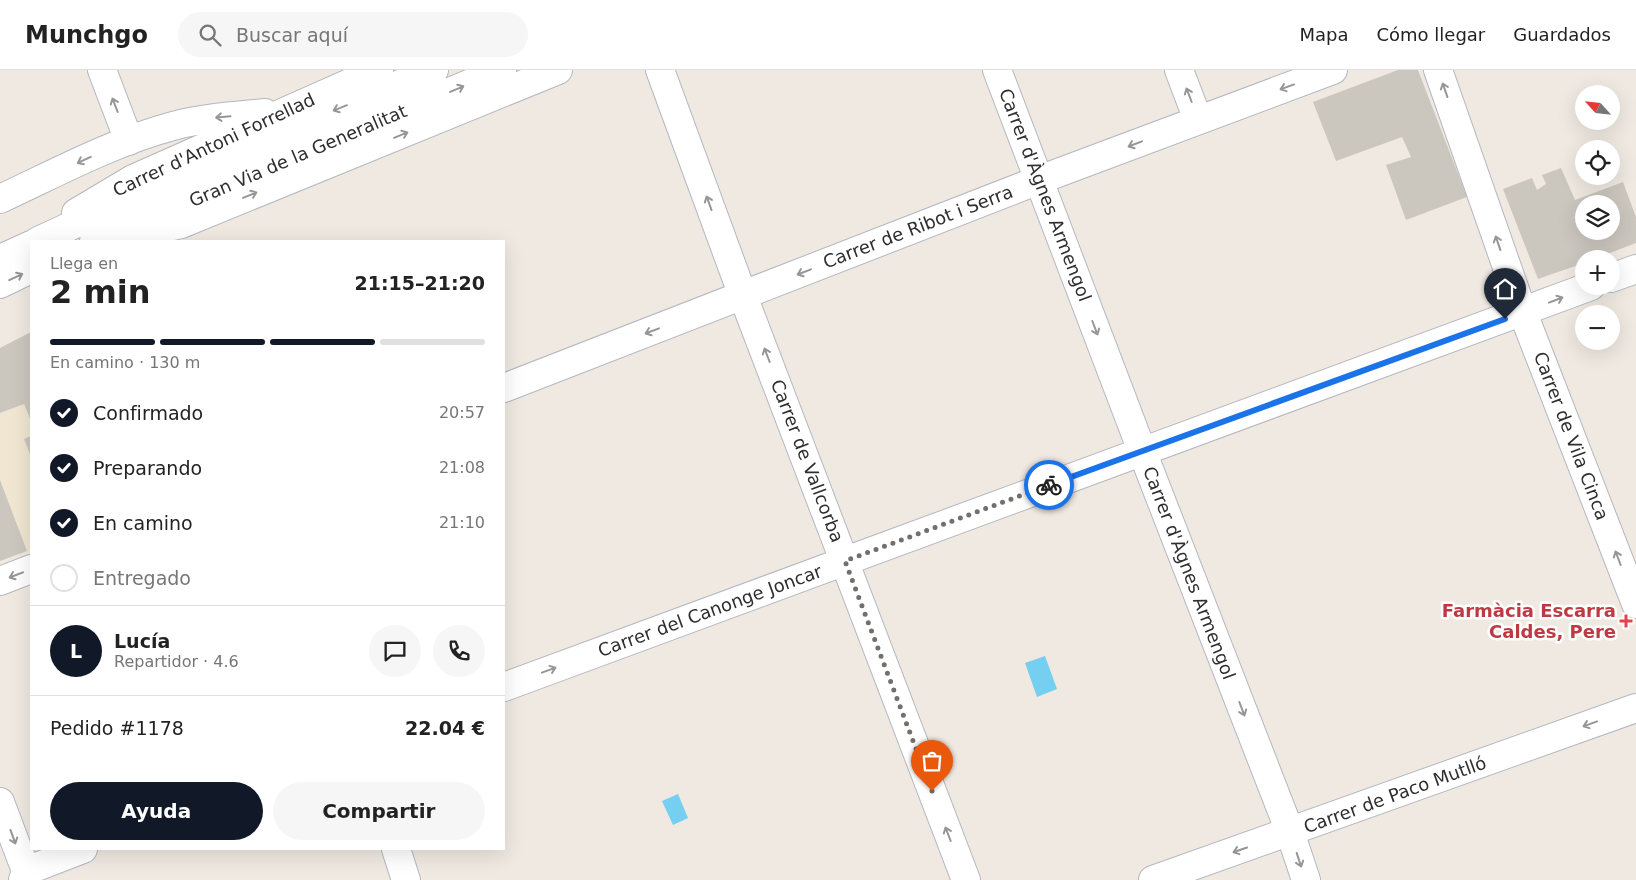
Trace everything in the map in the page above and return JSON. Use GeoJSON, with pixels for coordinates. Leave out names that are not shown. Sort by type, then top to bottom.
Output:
{"type":"FeatureCollection","features":[{"type":"Feature","properties":{"kind":"street"},"geometry":{"type":"LineString","coordinates":[[102,70],[129,141]]}},
{"type":"Feature","properties":{"kind":"street","name":"Carrer d'Antoni Forrellad"},"geometry":{"type":"LineString","coordinates":[[40,240],[132,179],[379,70]]}},
{"type":"Feature","properties":{"kind":"street","name":"Gran Via de la Generalitat"},"geometry":{"type":"LineString","coordinates":[[40,240],[203,165],[434,70]]}},
{"type":"Feature","properties":{"kind":"street","name":"Gran Via de la Generalitat"},"geometry":{"type":"LineString","coordinates":[[96,240],[502,70]]}},
{"type":"Feature","properties":{"kind":"street"},"geometry":{"type":"LineString","coordinates":[[113,240],[179,233],[558,70]]}},
{"type":"Feature","properties":{"kind":"street","name":"Carrer de Vallcorba"},"geometry":{"type":"LineString","coordinates":[[660,70],[966,880]]}},
{"type":"Feature","properties":{"kind":"street","name":"Carrer d'Àgnes Armengol"},"geometry":{"type":"LineString","coordinates":[[997,70],[1290,832],[1306,880]]}},
{"type":"Feature","properties":{"kind":"street"},"geometry":{"type":"LineString","coordinates":[[1179,70],[1198,120]]}},
{"type":"Feature","properties":{"kind":"street","name":"Carrer de Ribot i Serra"},"geometry":{"type":"LineString","coordinates":[[505,388],[1039,180],[1333,70]]}},
{"type":"Feature","properties":{"kind":"street","name":"Carrer de Vila Cinca"},"geometry":{"type":"LineString","coordinates":[[1438,70],[1523,313],[1636,604]]}},
{"type":"Feature","properties":{"kind":"street"},"geometry":{"type":"LineString","coordinates":[[0,199],[87,158],[173,126],[213,118],[289,111]]}},
{"type":"Feature","properties":{"kind":"street"},"geometry":{"type":"LineString","coordinates":[[0,267],[30,246]]}},
{"type":"Feature","properties":{"kind":"street","name":"Carrer d'Antoni Forrellad"},"geometry":{"type":"LineString","coordinates":[[0,267],[30,247]]}},
{"type":"Feature","properties":{"kind":"street"},"geometry":{"type":"LineString","coordinates":[[0,267],[30,269]]}},
{"type":"Feature","properties":{"kind":"street"},"geometry":{"type":"LineString","coordinates":[[1620,275],[1636,269]]}},
{"type":"Feature","properties":{"kind":"street","name":"Carrer del Canonge Joncar"},"geometry":{"type":"LineString","coordinates":[[505,686],[1575,292]]}},
{"type":"Feature","properties":{"kind":"street"},"geometry":{"type":"LineString","coordinates":[[0,581],[30,569]]}},
{"type":"Feature","properties":{"kind":"street","name":"Carrer de Paco Mutlló"},"geometry":{"type":"LineString","coordinates":[[1154,880],[1636,708]]}},
{"type":"Feature","properties":{"kind":"street"},"geometry":{"type":"LineString","coordinates":[[0,802],[24,876],[81,850]]}},
{"type":"Feature","properties":{"kind":"street"},"geometry":{"type":"LineString","coordinates":[[396,850],[407,880]]}},
{"type":"Feature","properties":{"kind":"shaded area"},"geometry":{"type":"Polygon","coordinates":[[[24,404],[30,419],[30,436],[24,439],[30,455],[30,550],[27,551],[0,479],[0,413],[24,404]]]}},
{"type":"Feature","properties":{"kind":"water"},"geometry":{"type":"Polygon","coordinates":[[[1045,656],[1057,689],[1037,697],[1025,663],[1045,656]]]}},
{"type":"Feature","properties":{"kind":"water"},"geometry":{"type":"Polygon","coordinates":[[[678,794],[688,818],[673,825],[662,801],[678,794]]]}},
{"type":"Feature","properties":{"kind":"building"},"geometry":{"type":"Polygon","coordinates":[[[1398,70],[1418,70],[1467,197],[1406,220],[1386,165],[1411,157],[1402,137],[1336,161],[1313,102],[1398,70]]]}},
{"type":"Feature","properties":{"kind":"building"},"geometry":{"type":"Polygon","coordinates":[[[1561,168],[1575,200],[1575,240],[1620,240],[1620,195],[1588,195],[1615,185],[1620,185],[1623,182],[1636,217],[1636,243],[1618,250],[1575,250],[1575,266],[1538,279],[1503,189],[1532,178],[1537,190],[1546,184],[1542,175],[1561,168]]]}},
{"type":"Feature","properties":{"kind":"building"},"geometry":{"type":"Polygon","coordinates":[[[30,333],[30,419],[24,404],[0,413],[0,348],[30,333]]]}},
{"type":"Feature","properties":{"kind":"building"},"geometry":{"type":"Polygon","coordinates":[[[30,436],[30,454],[24,439],[30,436]]]}},
{"type":"Feature","properties":{"kind":"building"},"geometry":{"type":"Polygon","coordinates":[[[0,480],[27,551],[0,561],[0,480]]]}},
{"type":"Feature","properties":{"kind":"way so far"},"geometry":{"type":"LineString","coordinates":[[932,791],[845,561],[1049,485]]}},
{"type":"Feature","properties":{"kind":"place","name":"Farmàcia Escarra Caldes, Pere"},"geometry":{"type":"Point","coordinates":[1626,621]}},
{"type":"Feature","properties":{"kind":"route"},"geometry":{"type":"LineString","coordinates":[[1049,485],[1505,319]]}}]}
